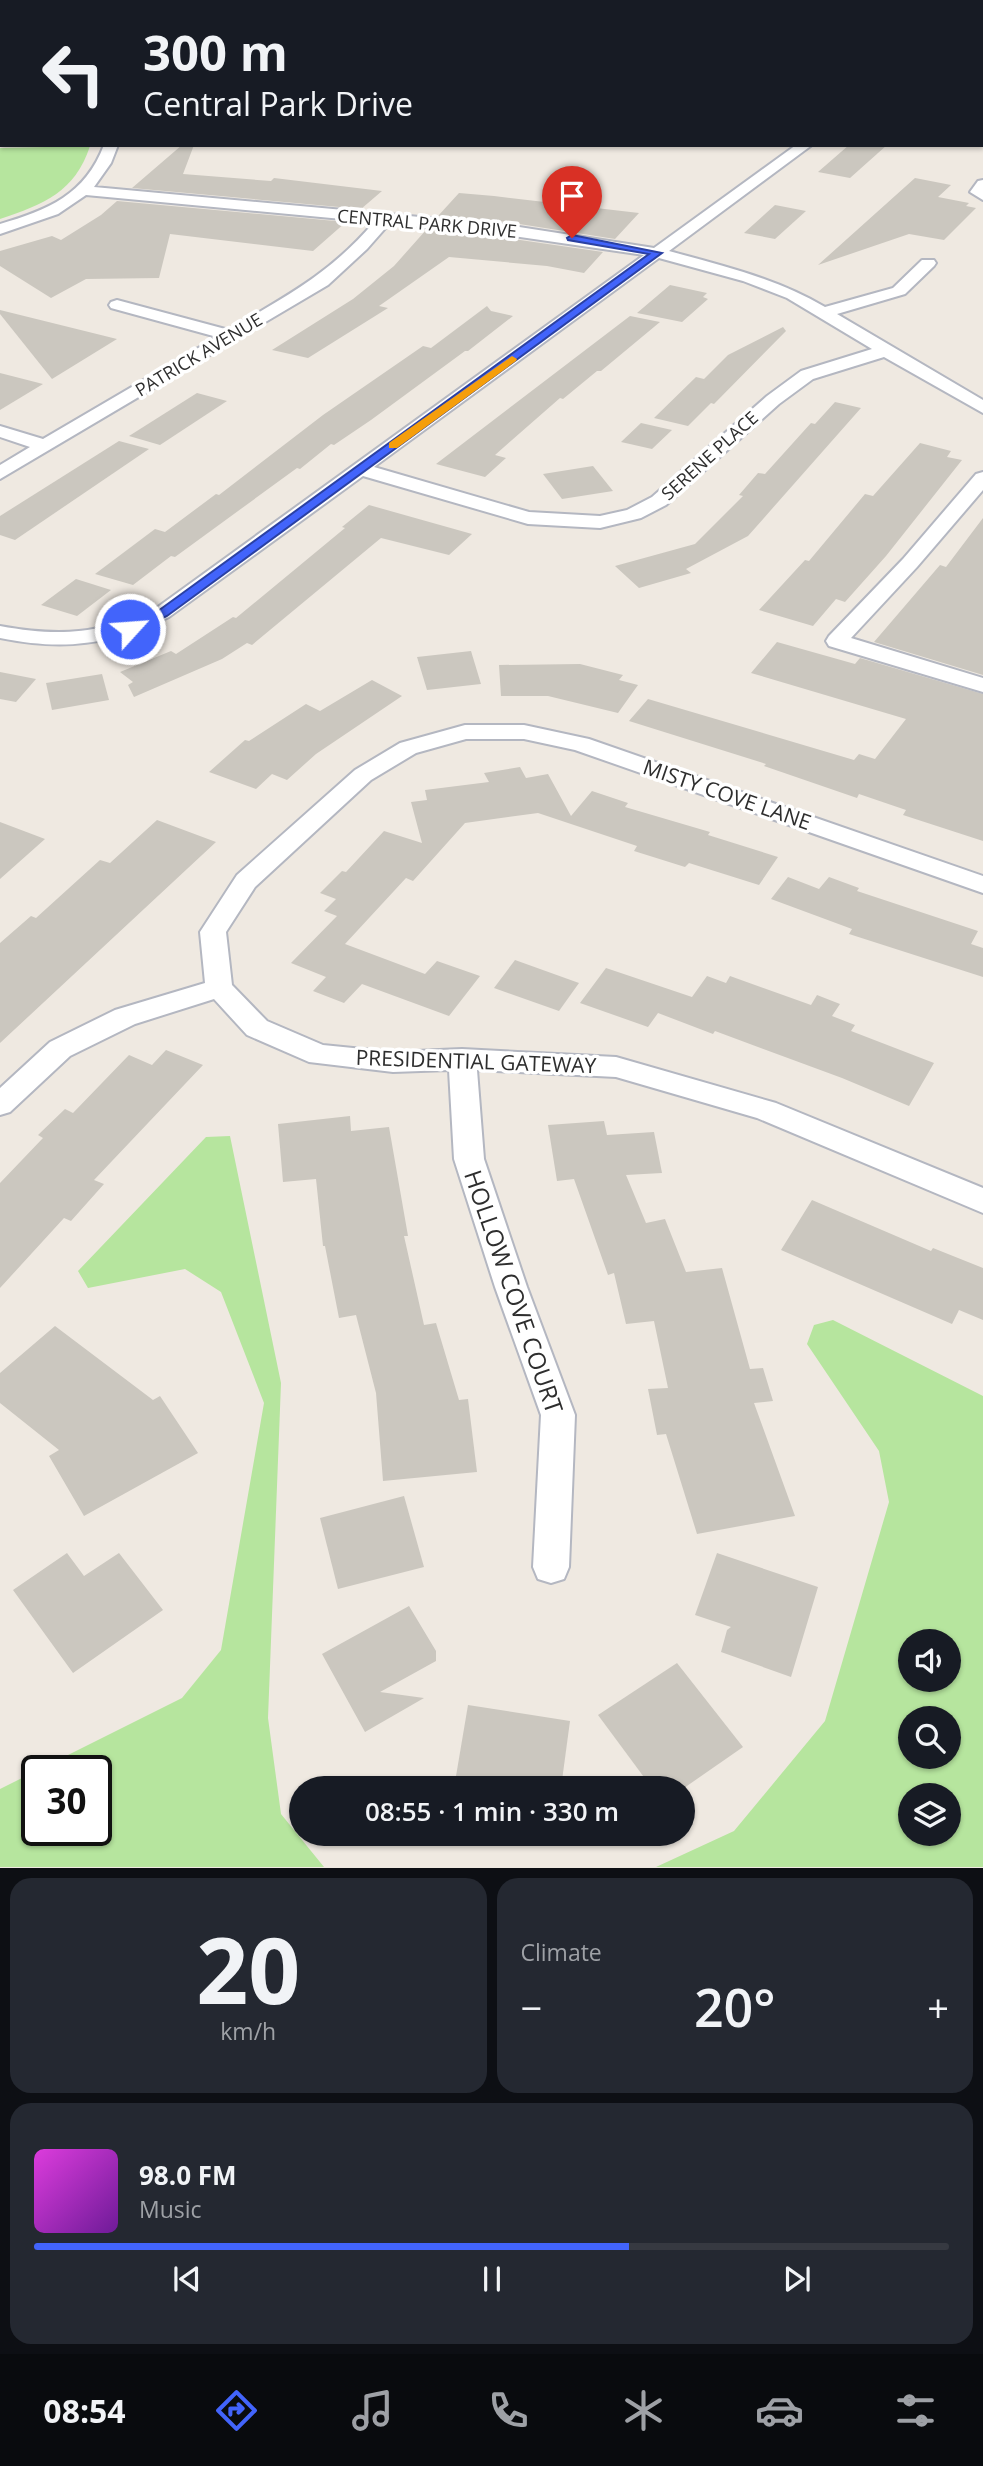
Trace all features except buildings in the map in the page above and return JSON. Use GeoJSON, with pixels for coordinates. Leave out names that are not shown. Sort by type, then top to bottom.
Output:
{"type":"FeatureCollection","features":[{"type":"Feature","properties":{"kind":"street"},"geometry":{"type":"LineString","coordinates":[[0,229],[49,214],[85,191],[108,157],[110,147]]}},
{"type":"Feature","properties":{"kind":"street"},"geometry":{"type":"LineString","coordinates":[[0,632],[38,640],[91,639],[130,629],[162,613],[802,147]]}},
{"type":"Feature","properties":{"kind":"street"},"geometry":{"type":"LineString","coordinates":[[983,184],[977,192],[983,196]]}},
{"type":"Feature","properties":{"kind":"street","name":"CENTRAL PARK DRIVE"},"geometry":{"type":"LineString","coordinates":[[85,191],[507,230],[593,241],[657,253],[749,278],[793,295],[826,312],[983,408]]}},
{"type":"Feature","properties":{"kind":"street","name":"PATRICK AVENUE"},"geometry":{"type":"LineString","coordinates":[[0,473],[322,282],[362,246],[384,220]]}},
{"type":"Feature","properties":{"kind":"street"},"geometry":{"type":"LineString","coordinates":[[826,312],[899,291],[928,263]]}},
{"type":"Feature","properties":{"kind":"street"},"geometry":{"type":"LineString","coordinates":[[117,305],[232,336]]}},
{"type":"Feature","properties":{"kind":"street","name":"SERENE PLACE"},"geometry":{"type":"LineString","coordinates":[[360,469],[528,518],[600,522],[634,514],[659,502],[773,400],[807,375],[888,351]]}},
{"type":"Feature","properties":{"kind":"street"},"geometry":{"type":"LineString","coordinates":[[0,431],[45,446]]}},
{"type":"Feature","properties":{"kind":"street"},"geometry":{"type":"LineString","coordinates":[[983,478],[910,563],[837,641],[983,685]]}},
{"type":"Feature","properties":{"kind":"street","name":"MISTY COVE LANE"},"geometry":{"type":"LineString","coordinates":[[219,988],[213,932],[246,881],[363,775],[408,748],[465,732],[524,732],[581,744],[983,885]]}},
{"type":"Feature","properties":{"kind":"street"},"geometry":{"type":"LineString","coordinates":[[0,1105],[60,1049],[125,1017],[219,988]]}},
{"type":"Feature","properties":{"kind":"street","name":"PRESIDENTIAL GATEWAY"},"geometry":{"type":"LineString","coordinates":[[219,988],[257,1028],[319,1055],[393,1062],[462,1059],[616,1067],[766,1110],[983,1201]]}},
{"type":"Feature","properties":{"kind":"street","name":"HOLLOW COVE COURT"},"geometry":{"type":"LineString","coordinates":[[462,1059],[468,1159],[558,1415],[551,1567]]}},
{"type":"Feature","properties":{"kind":"green space"},"geometry":{"type":"Polygon","coordinates":[[[90,147],[76,175],[56,194],[31,208],[0,219],[0,148],[90,147]]]}},
{"type":"Feature","properties":{"kind":"green space"},"geometry":{"type":"Polygon","coordinates":[[[230,1136],[281,1383],[268,1718],[281,1814],[289,1824],[289,1846],[307,1846],[324,1867],[0,1867],[0,1789],[21,1778],[21,1846],[112,1846],[112,1755],[68,1755],[182,1698],[221,1650],[264,1403],[221,1292],[185,1269],[88,1288],[78,1271],[206,1137],[230,1136]]]}},
{"type":"Feature","properties":{"kind":"green space"},"geometry":{"type":"Polygon","coordinates":[[[833,1320],[983,1396],[983,1867],[656,1867],[734,1831],[825,1721],[889,1502],[879,1451],[807,1344],[814,1325],[833,1320]]]}},
{"type":"Feature","properties":{"kind":"slow traffic"},"geometry":{"type":"LineString","coordinates":[[393,445],[512,359]]}},
{"type":"Feature","properties":{"kind":"route"},"geometry":{"type":"LineString","coordinates":[[130,629],[162,613],[657,253],[572,238]]}}]}
